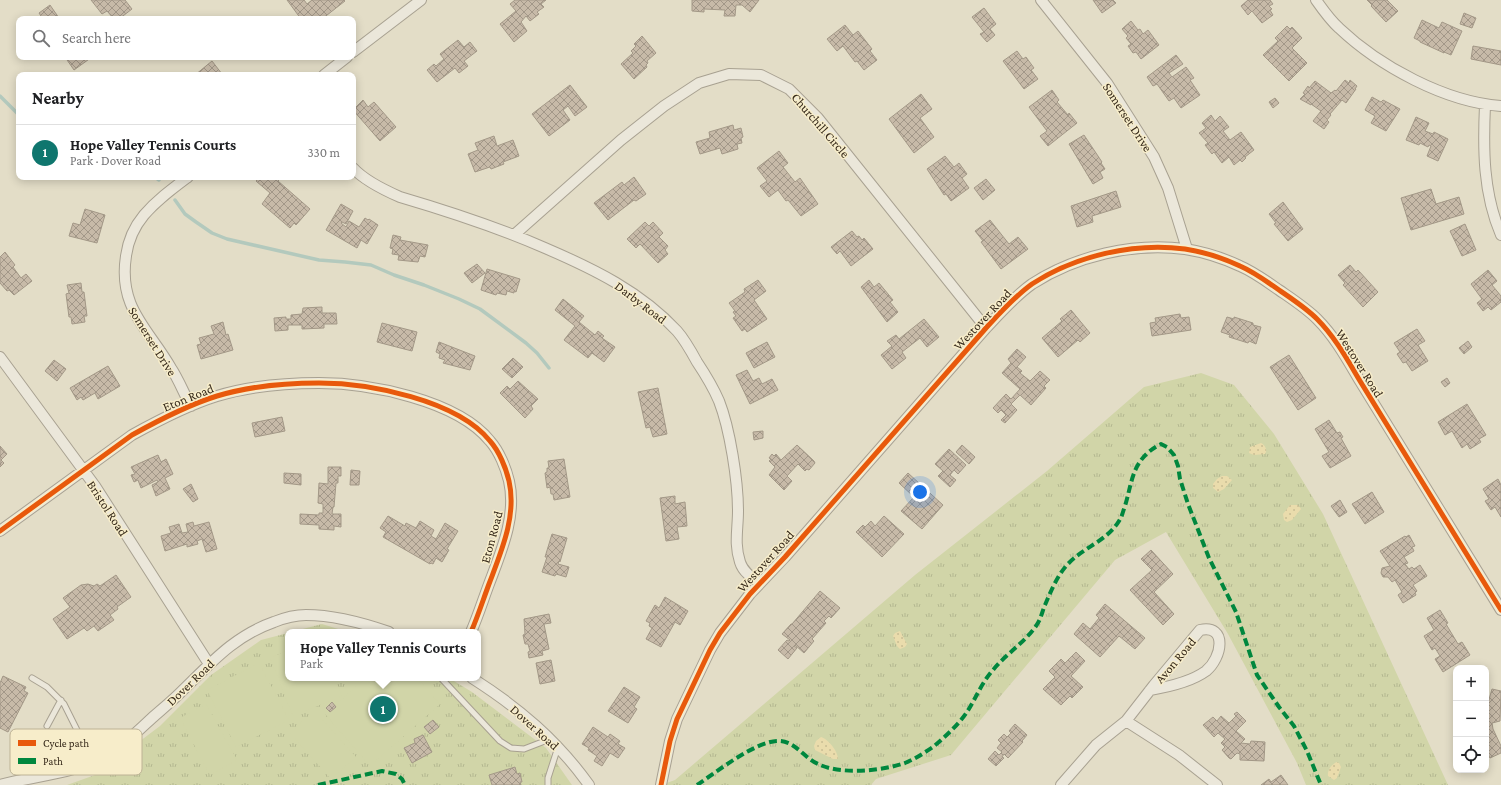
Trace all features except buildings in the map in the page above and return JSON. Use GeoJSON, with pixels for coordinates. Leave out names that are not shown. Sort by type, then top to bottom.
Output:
{"type":"FeatureCollection","features":[{"type":"Feature","properties":{"kind":"street"},"geometry":{"type":"LineString","coordinates":[[356,50],[421,0]]}},
{"type":"Feature","properties":{"kind":"street","name":"Somerset Drive"},"geometry":{"type":"LineString","coordinates":[[1042,0],[1106,83],[1154,157],[1168,188],[1187,249]]}},
{"type":"Feature","properties":{"kind":"street"},"geometry":{"type":"LineString","coordinates":[[1316,0],[1338,28],[1374,56],[1425,85],[1450,95],[1485,104],[1501,106]]}},
{"type":"Feature","properties":{"kind":"street"},"geometry":{"type":"LineString","coordinates":[[328,72],[343,60]]}},
{"type":"Feature","properties":{"kind":"street","name":"Churchill Circle"},"geometry":{"type":"LineString","coordinates":[[514,235],[621,140],[664,106],[699,83],[729,74],[762,76],[790,89],[818,118],[986,328]]}},
{"type":"Feature","properties":{"kind":"street"},"geometry":{"type":"LineString","coordinates":[[1485,104],[1484,152],[1486,181],[1492,208],[1501,235]]}},
{"type":"Feature","properties":{"kind":"street","name":"Darby Road"},"geometry":{"type":"LineString","coordinates":[[356,171],[363,177],[400,197],[456,213],[514,235],[572,260],[615,282],[650,306],[679,333],[712,386],[724,417],[735,481],[738,511],[736,540],[737,552],[740,564],[746,572],[760,583]]}},
{"type":"Feature","properties":{"kind":"street","name":"Somerset Drive"},"geometry":{"type":"LineString","coordinates":[[184,180],[153,205],[138,224],[128,244],[124,270],[124,282],[130,304],[172,369],[191,406]]}},
{"type":"Feature","properties":{"kind":"street","name":"Westover Road"},"geometry":{"type":"LineString","coordinates":[[661,785],[670,741],[677,719],[688,694],[720,633],[742,603],[986,328],[1012,301],[1030,286],[1054,272],[1076,262],[1105,254],[1134,249],[1164,247],[1187,249],[1222,259],[1241,266],[1255,274],[1295,301],[1321,324],[1334,339],[1348,360],[1501,610]]}},
{"type":"Feature","properties":{"kind":"street","name":"Bristol Road"},"geometry":{"type":"LineString","coordinates":[[0,357],[99,493],[209,664]]}},
{"type":"Feature","properties":{"kind":"street","name":"Eton Road"},"geometry":{"type":"LineString","coordinates":[[0,531],[132,435],[191,406],[218,396],[268,386],[321,383],[351,386],[406,395],[460,417],[478,429],[498,452],[507,473],[511,492],[509,524],[472,629]]}},
{"type":"Feature","properties":{"kind":"street","name":"Dover Road"},"geometry":{"type":"LineString","coordinates":[[140,729],[228,647],[251,631],[280,620],[295,616],[307,615],[366,624],[380,629]]}},
{"type":"Feature","properties":{"kind":"street","name":"Avon Road"},"geometry":{"type":"LineString","coordinates":[[1061,785],[1096,745],[1126,720],[1150,690],[1200,630],[1207,629],[1214,632],[1218,636],[1220,643],[1219,653],[1211,666],[1204,672],[1185,681],[1150,690]]}},
{"type":"Feature","properties":{"kind":"street","name":"Dover Road"},"geometry":{"type":"LineString","coordinates":[[476,681],[517,708],[554,743],[589,785]]}},
{"type":"Feature","properties":{"kind":"street"},"geometry":{"type":"LineString","coordinates":[[1126,720],[1179,755],[1217,785]]}},
{"type":"Feature","properties":{"kind":"street","name":"Dover Road"},"geometry":{"type":"LineString","coordinates":[[0,785],[47,775]]}},
{"type":"Feature","properties":{"kind":"lane"},"geometry":{"type":"LineString","coordinates":[[32,678],[47,687],[64,704],[76,729]]}},
{"type":"Feature","properties":{"kind":"lane"},"geometry":{"type":"LineString","coordinates":[[444,681],[500,741],[511,748],[524,749],[554,743],[548,785]]}},
{"type":"Feature","properties":{"kind":"lane"},"geometry":{"type":"LineString","coordinates":[[47,726],[60,700]]}},
{"type":"Feature","properties":{"kind":"green space"},"geometry":{"type":"Polygon","coordinates":[[[1201,373],[1234,385],[1274,434],[1323,514],[1448,785],[1306,785],[1297,763],[1228,634],[1166,532],[1115,560],[951,755],[876,779],[871,785],[661,785],[675,780],[915,575],[1047,471],[1144,387],[1201,373]]]}},
{"type":"Feature","properties":{"kind":"green space"},"geometry":{"type":"Polygon","coordinates":[[[322,624],[338,629],[303,629],[322,624]]]}},
{"type":"Feature","properties":{"kind":"green space"},"geometry":{"type":"Polygon","coordinates":[[[285,634],[285,681],[454,681],[472,692],[546,748],[572,785],[67,785],[95,775],[142,775],[142,740],[160,726],[211,675],[261,640],[285,634]]]}},
{"type":"Feature","properties":{"kind":"green space"},"geometry":{"type":"Polygon","coordinates":[[[285,651],[285,681],[336,681],[342,696],[293,716],[270,658],[285,651]]]}},
{"type":"Feature","properties":{"kind":"green space"},"geometry":{"type":"Polygon","coordinates":[[[259,663],[289,720],[236,747],[207,690],[259,663]]]}},
{"type":"Feature","properties":{"kind":"green space"},"geometry":{"type":"Polygon","coordinates":[[[363,681],[420,681],[440,704],[370,766],[325,714],[363,681]]]}},
{"type":"Feature","properties":{"kind":"green space"},"geometry":{"type":"Polygon","coordinates":[[[206,704],[237,760],[210,775],[180,718],[206,704]]]}},
{"type":"Feature","properties":{"kind":"green space"},"geometry":{"type":"Polygon","coordinates":[[[307,717],[320,717],[356,757],[331,779],[290,733],[307,717]]]}},
{"type":"Feature","properties":{"kind":"sand"},"geometry":{"type":"Polygon","coordinates":[[[1261,443],[1266,448],[1265,454],[1254,455],[1249,453],[1250,447],[1261,443]]]}},
{"type":"Feature","properties":{"kind":"sand"},"geometry":{"type":"Polygon","coordinates":[[[1222,476],[1227,476],[1232,480],[1224,489],[1218,492],[1213,488],[1213,484],[1222,476]]]}},
{"type":"Feature","properties":{"kind":"sand"},"geometry":{"type":"Polygon","coordinates":[[[1290,505],[1298,505],[1301,509],[1292,520],[1287,522],[1284,520],[1283,514],[1290,505]]]}},
{"type":"Feature","properties":{"kind":"sand"},"geometry":{"type":"Polygon","coordinates":[[[900,631],[907,644],[905,647],[900,649],[897,646],[893,636],[895,633],[900,631]]]}},
{"type":"Feature","properties":{"kind":"sand"},"geometry":{"type":"Polygon","coordinates":[[[821,737],[827,740],[832,746],[838,756],[838,759],[833,759],[815,750],[814,746],[816,741],[821,737]]]}},
{"type":"Feature","properties":{"kind":"sand"},"geometry":{"type":"Polygon","coordinates":[[[1337,762],[1341,767],[1337,778],[1334,780],[1328,776],[1328,772],[1333,764],[1337,762]]]}},
{"type":"Feature","properties":{"kind":"waterway"},"geometry":{"type":"LineString","coordinates":[[0,96],[16,112]]}},
{"type":"Feature","properties":{"kind":"waterway"},"geometry":{"type":"LineString","coordinates":[[175,200],[185,214],[212,233],[227,239],[319,260],[371,265],[459,299],[480,309],[526,343],[537,353],[549,368]]}},
{"type":"Feature","properties":{"kind":"marked path"},"geometry":{"type":"LineString","coordinates":[[697,785],[725,765],[749,751],[760,745],[771,742],[786,742],[818,764],[838,770],[849,771],[873,770],[896,766],[912,760],[933,747],[964,717],[993,670],[1026,638],[1036,626],[1052,589],[1063,569],[1073,559],[1114,528],[1122,516],[1135,470],[1144,456],[1161,444],[1167,447],[1174,455],[1188,504],[1209,558],[1236,612],[1257,675],[1294,726],[1307,751],[1321,785]]}},
{"type":"Feature","properties":{"kind":"marked path"},"geometry":{"type":"LineString","coordinates":[[318,785],[382,771],[396,774],[402,779],[405,785]]}},
{"type":"Feature","properties":{"kind":"cycle path"},"geometry":{"type":"LineString","coordinates":[[661,785],[670,741],[677,719],[710,650],[720,633],[750,594],[785,557],[986,328],[1014,299],[1032,284],[1049,274],[1067,266],[1106,253],[1166,247],[1185,249],[1213,256],[1245,268],[1294,300],[1313,315],[1340,348],[1501,610]]}},
{"type":"Feature","properties":{"kind":"cycle path"},"geometry":{"type":"LineString","coordinates":[[0,531],[132,435],[195,404],[217,396],[268,386],[319,383],[362,386],[411,397],[435,405],[456,415],[475,427],[490,441],[502,460],[509,481],[511,494],[509,521],[503,547],[472,629]]}},
{"type":"Feature","properties":{"kind":"place","name":"Hope Valley Tennis Courts"},"geometry":{"type":"Point","coordinates":[383,709]}}]}
